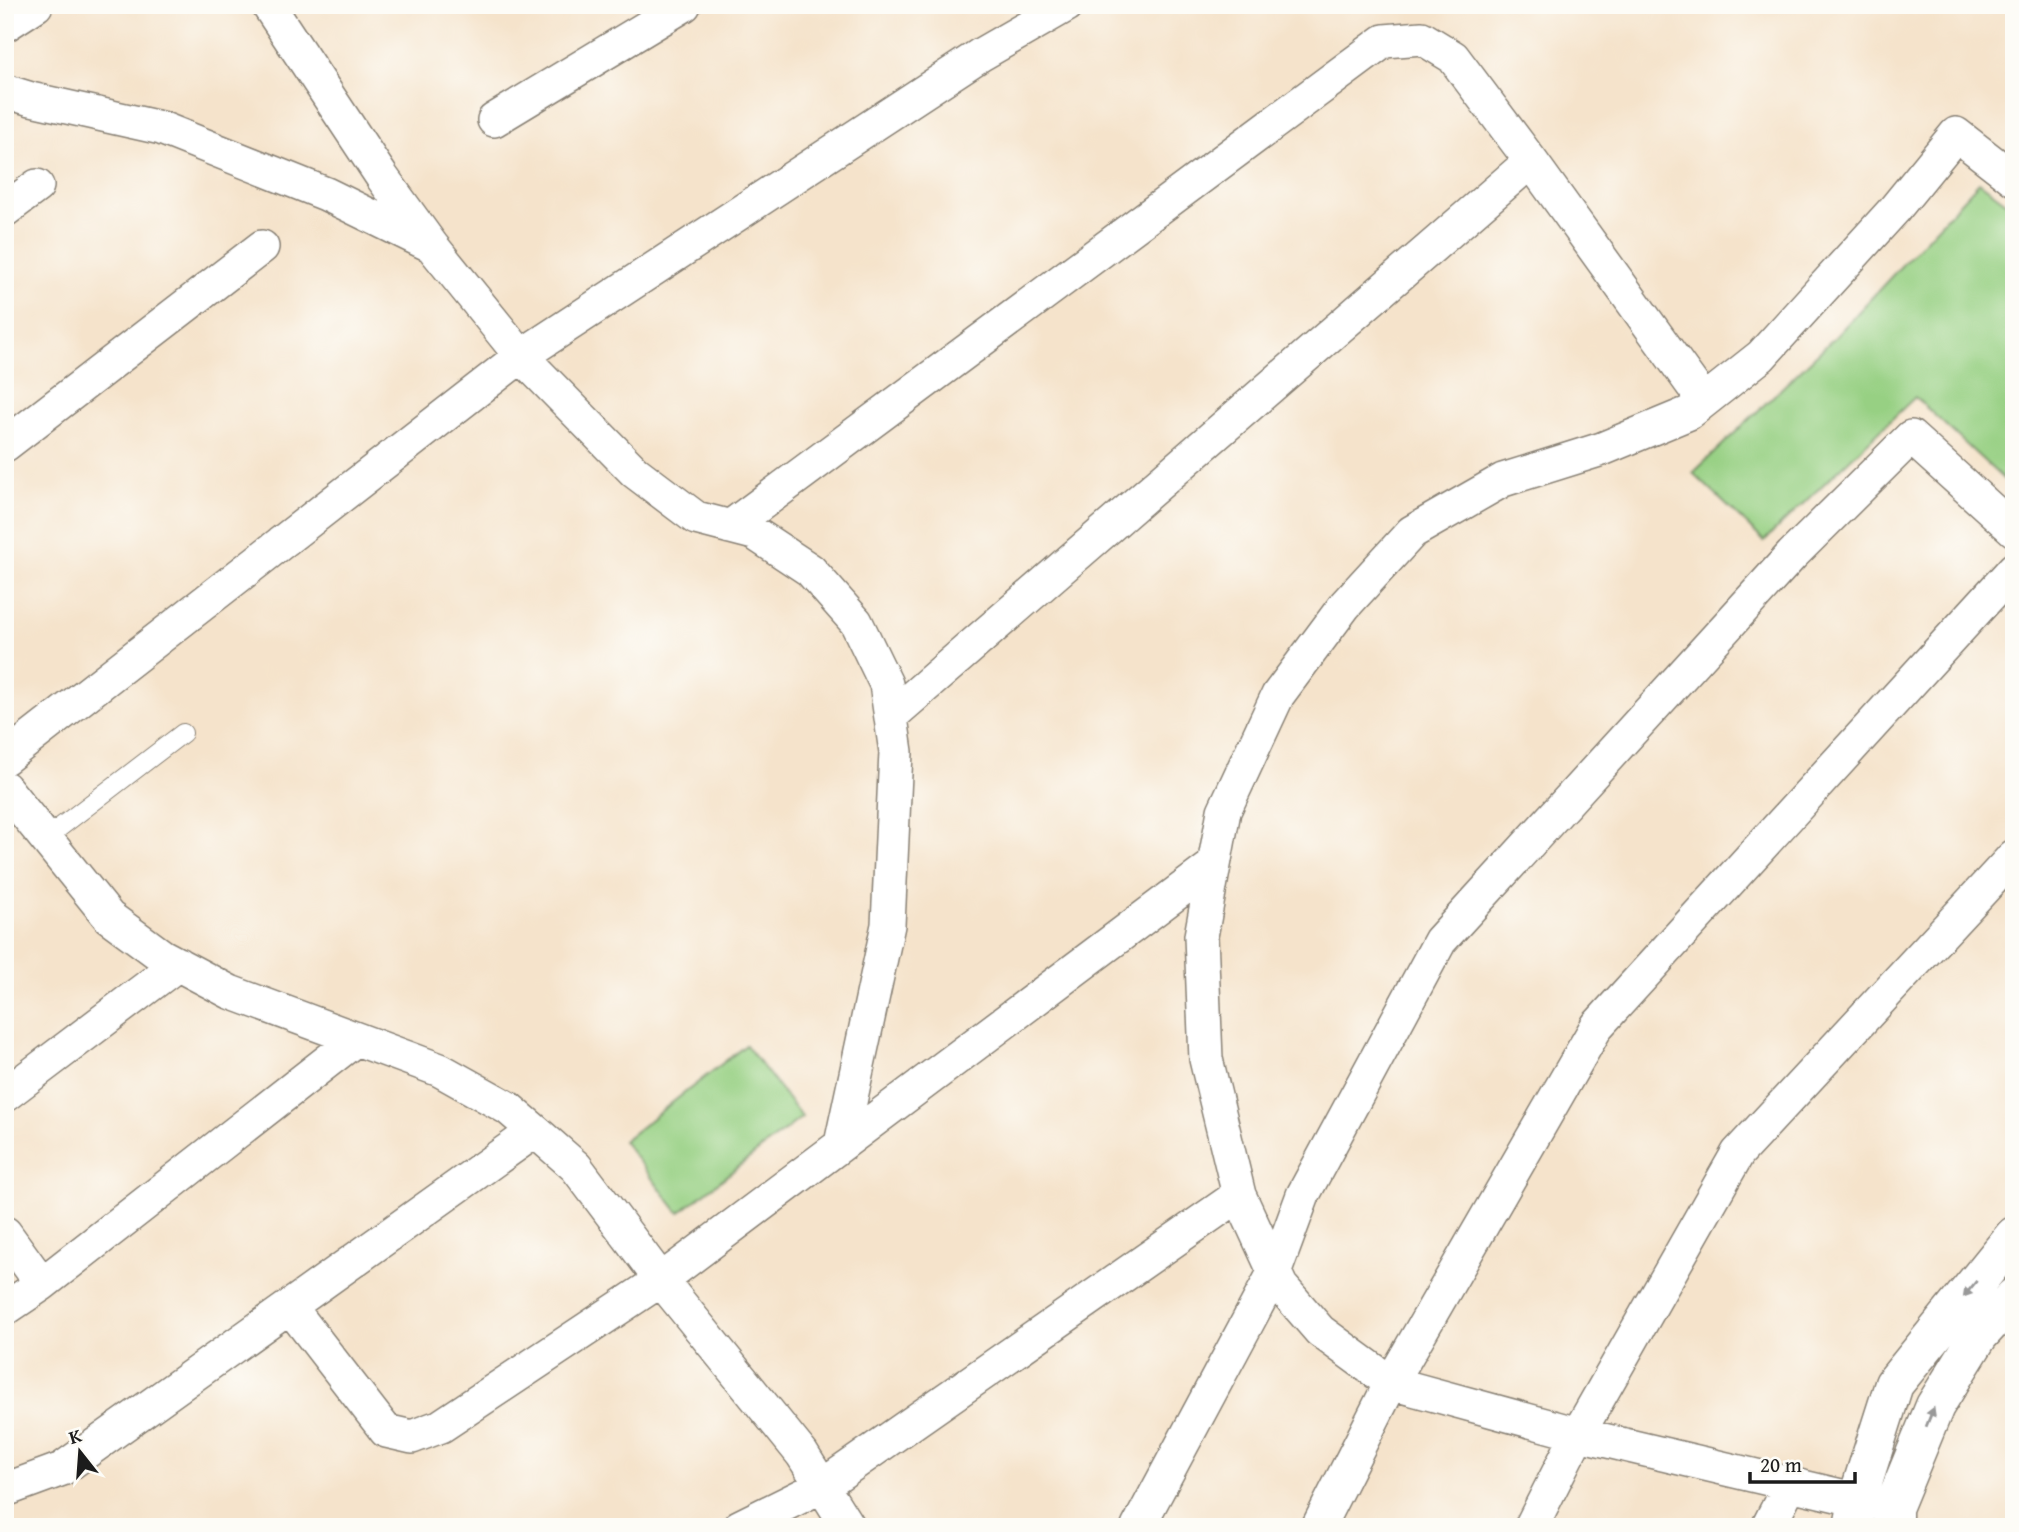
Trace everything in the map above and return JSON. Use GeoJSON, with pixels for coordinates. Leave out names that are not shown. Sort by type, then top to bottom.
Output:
{"type":"FeatureCollection","features":[{"type":"Feature","properties":{"kind":"street"},"geometry":{"type":"LineString","coordinates":[[5,25],[36,5]]}},
{"type":"Feature","properties":{"kind":"street"},"geometry":{"type":"LineString","coordinates":[[268,5],[382,177],[432,246],[521,356],[635,471],[696,518],[754,533],[810,570],[856,622],[886,684],[896,752],[888,925],[841,1144]]}},
{"type":"Feature","properties":{"kind":"street"},"geometry":{"type":"LineString","coordinates":[[494,120],[684,5]]}},
{"type":"Feature","properties":{"kind":"street"},"geometry":{"type":"LineString","coordinates":[[5,758],[521,356],[980,55],[1067,5]]}},
{"type":"Feature","properties":{"kind":"street"},"geometry":{"type":"LineString","coordinates":[[730,527],[1384,41],[1422,38],[1453,57],[1704,401]]}},
{"type":"Feature","properties":{"kind":"street"},"geometry":{"type":"LineString","coordinates":[[5,91],[161,128],[326,194],[432,246]]}},
{"type":"Feature","properties":{"kind":"street"},"geometry":{"type":"LineString","coordinates":[[1874,1515],[1790,1484],[1578,1434],[1391,1383],[1320,1331],[1281,1286],[1239,1195],[1206,1059],[1201,936],[1224,811],[1278,695],[1345,605],[1412,532],[1503,480],[1602,449],[1689,413],[1761,356],[1894,210],[1956,134],[2014,179]]}},
{"type":"Feature","properties":{"kind":"street"},"geometry":{"type":"LineString","coordinates":[[891,716],[1531,161]]}},
{"type":"Feature","properties":{"kind":"street"},"geometry":{"type":"LineString","coordinates":[[5,210],[37,186]]}},
{"type":"Feature","properties":{"kind":"street"},"geometry":{"type":"LineString","coordinates":[[5,445],[262,247]]}},
{"type":"Feature","properties":{"kind":"street"},"geometry":{"type":"LineString","coordinates":[[1138,1527],[1275,1271],[1303,1195],[1440,942],[1792,555],[1911,437],[2014,530]]}},
{"type":"Feature","properties":{"kind":"street"},"geometry":{"type":"LineString","coordinates":[[1318,1527],[1391,1383],[1597,1026],[2014,569]]}},
{"type":"Feature","properties":{"kind":"street"},"geometry":{"type":"LineString","coordinates":[[5,788],[109,917],[162,956],[230,992],[440,1070],[508,1108],[535,1131],[576,1167],[661,1280],[802,1454],[848,1527]]}},
{"type":"Feature","properties":{"kind":"street"},"geometry":{"type":"LineString","coordinates":[[1531,1527],[1578,1434],[1738,1153],[2014,856]]}},
{"type":"Feature","properties":{"kind":"street"},"geometry":{"type":"LineString","coordinates":[[290,1307],[386,1431],[412,1437],[441,1426],[661,1280],[1214,865]]}},
{"type":"Feature","properties":{"kind":"street"},"geometry":{"type":"LineString","coordinates":[[5,1095],[178,964]]}},
{"type":"Feature","properties":{"kind":"street"},"geometry":{"type":"LineString","coordinates":[[5,1309],[42,1284],[356,1039]]}},
{"type":"Feature","properties":{"kind":"street"},"geometry":{"type":"LineString","coordinates":[[5,1490],[62,1469],[535,1131]]}},
{"type":"Feature","properties":{"kind":"street"},"geometry":{"type":"LineString","coordinates":[[739,1527],[822,1486],[1239,1195]]}},
{"type":"Feature","properties":{"kind":"street"},"geometry":{"type":"LineString","coordinates":[[5,1233],[42,1284]]}},
{"type":"Feature","properties":{"kind":"street"},"geometry":{"type":"LineString","coordinates":[[1874,1515],[1894,1384],[2014,1236]]}},
{"type":"Feature","properties":{"kind":"street"},"geometry":{"type":"LineString","coordinates":[[1874,1515],[1935,1406],[1979,1335],[2014,1297]]}},
{"type":"Feature","properties":{"kind":"street"},"geometry":{"type":"LineString","coordinates":[[1768,1527],[1790,1484]]}},
{"type":"Feature","properties":{"kind":"lane"},"geometry":{"type":"LineString","coordinates":[[46,838],[183,733]]}},
{"type":"Feature","properties":{"kind":"green space"},"geometry":{"type":"Polygon","coordinates":[[[1979,182],[2014,208],[2014,489],[1915,397],[1764,541],[1693,473],[1836,336],[1979,182]]]}},
{"type":"Feature","properties":{"kind":"green space"},"geometry":{"type":"Polygon","coordinates":[[[746,1045],[802,1117],[679,1213],[623,1141],[746,1045]]]}}]}
